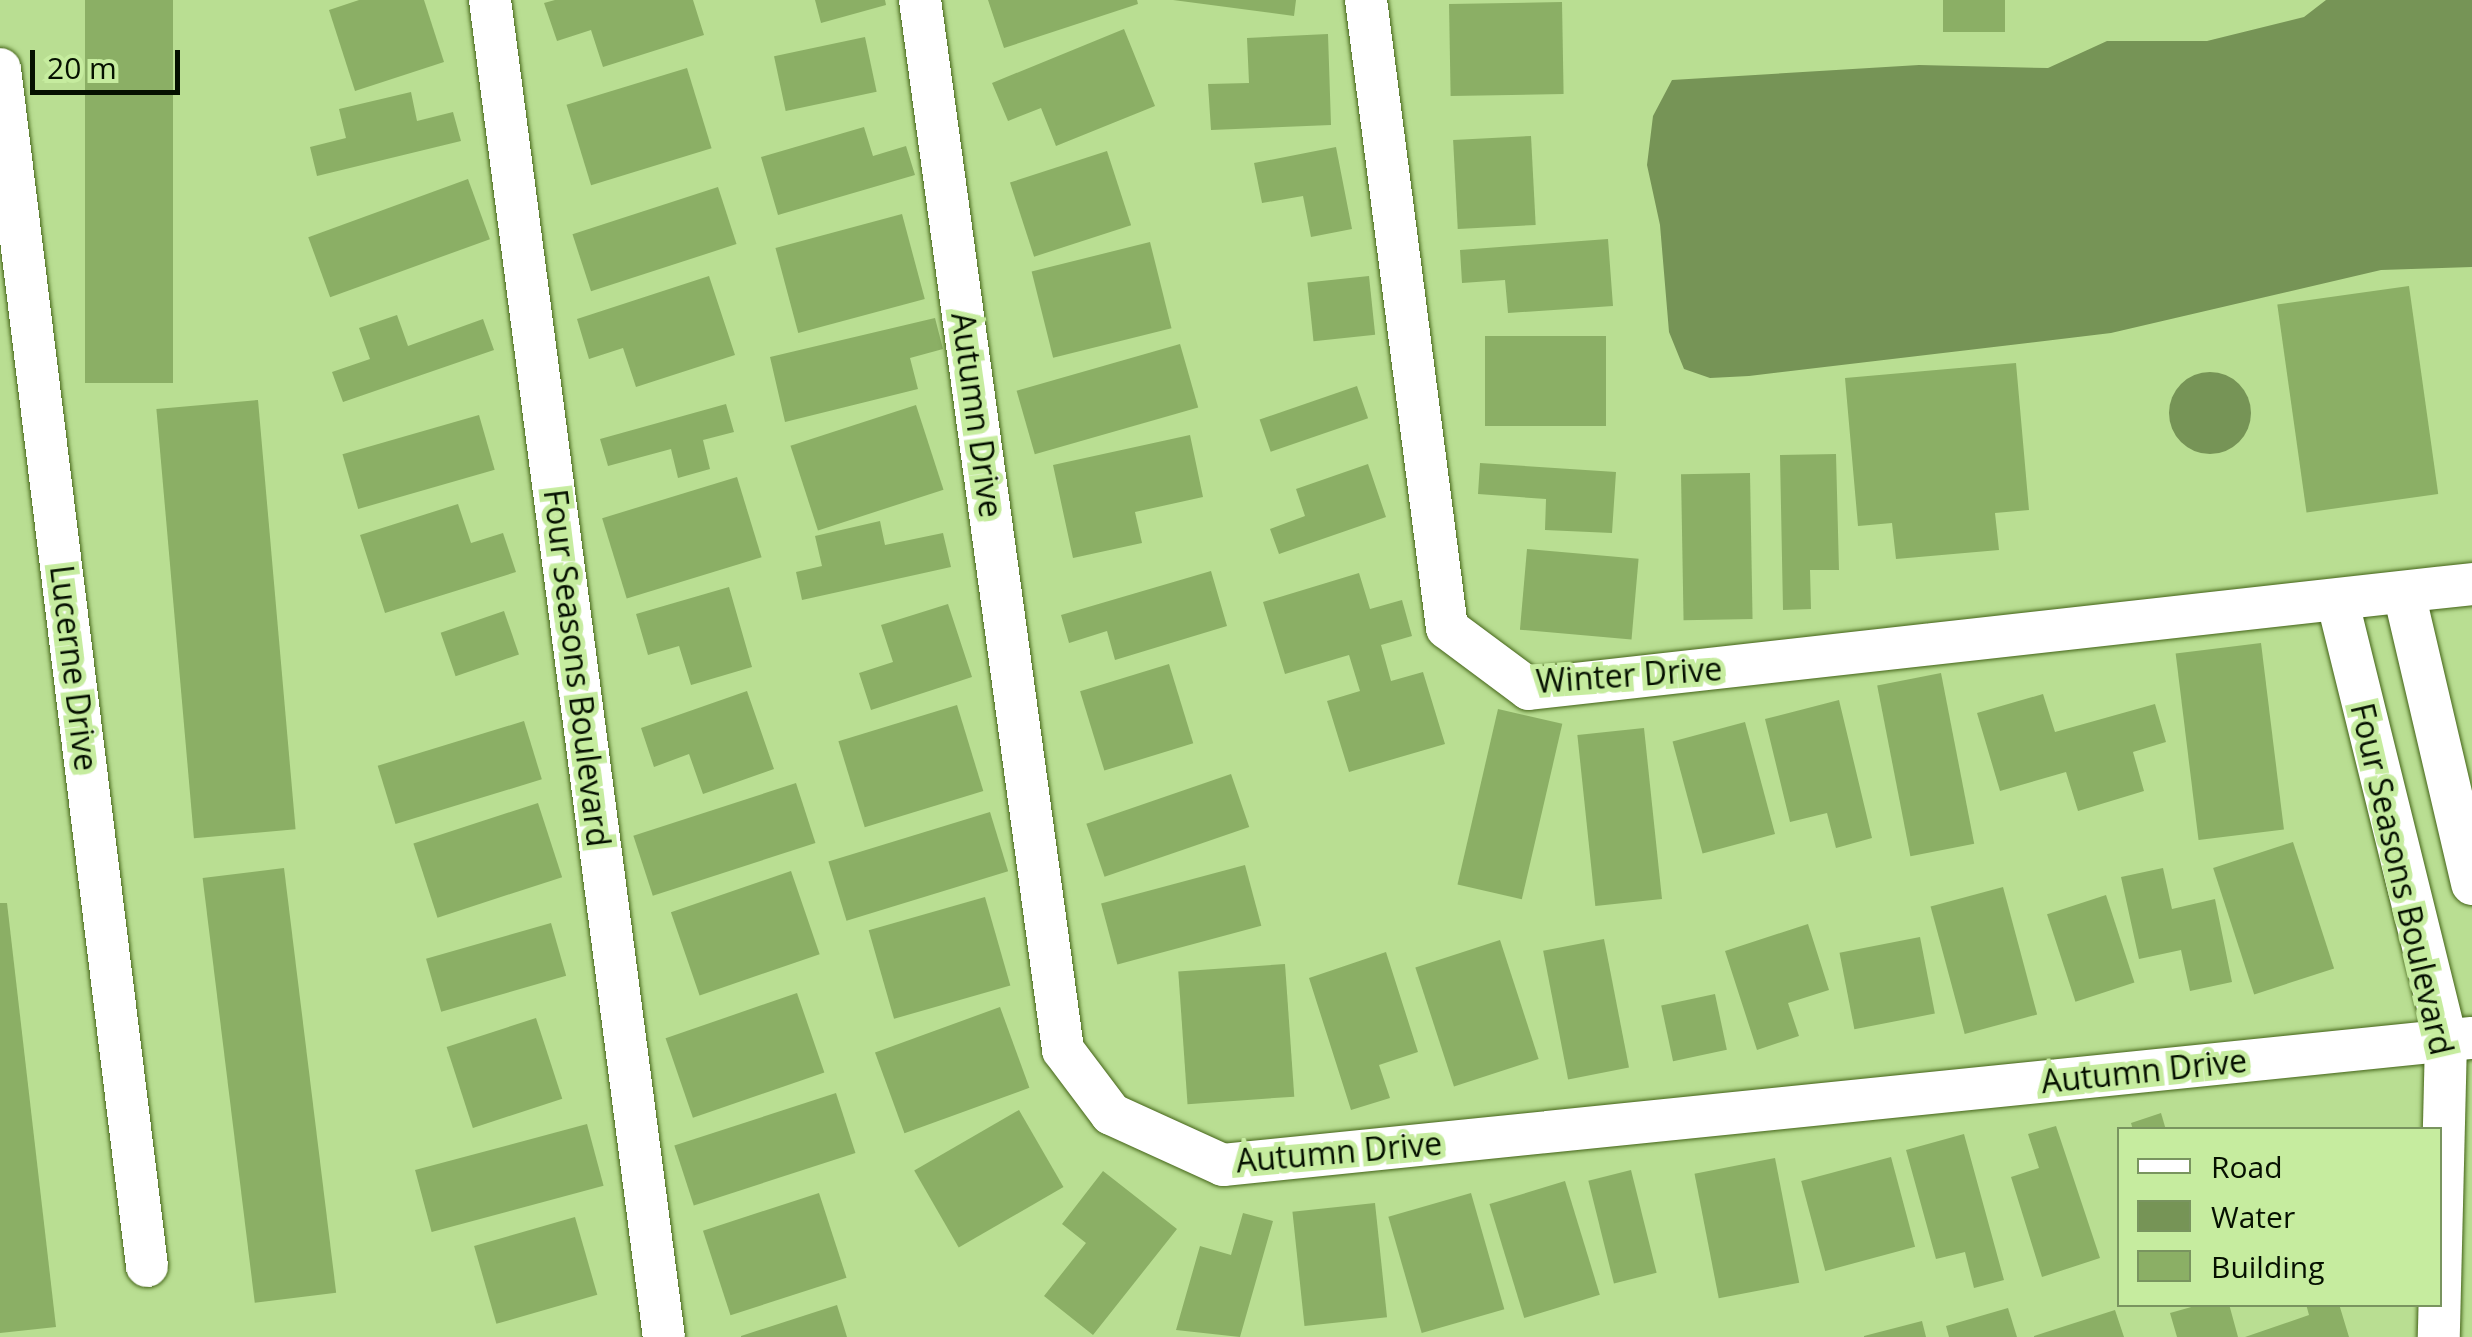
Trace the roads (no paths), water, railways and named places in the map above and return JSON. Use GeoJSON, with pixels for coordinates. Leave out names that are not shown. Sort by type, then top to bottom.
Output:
{"type":"FeatureCollection","features":[{"type":"Feature","properties":{"kind":"street","name":"Four Seasons Boulevard"},"geometry":{"type":"LineString","coordinates":[[490,0],[664,1337]]}},
{"type":"Feature","properties":{"kind":"street","name":"Autumn Drive"},"geometry":{"type":"LineString","coordinates":[[920,0],[1063,1050],[1110,1114],[1223,1165],[2459,1039]]}},
{"type":"Feature","properties":{"kind":"street","name":"Winter Drive"},"geometry":{"type":"LineString","coordinates":[[1366,0],[1447,628],[1529,688],[2338,603],[2472,584]]}},
{"type":"Feature","properties":{"kind":"street","name":"Lucerne Drive"},"geometry":{"type":"LineString","coordinates":[[0,70],[147,1266]]}},
{"type":"Feature","properties":{"kind":"street","name":"Four Seasons Boulevard"},"geometry":{"type":"LineString","coordinates":[[2404,593],[2472,884]]}},
{"type":"Feature","properties":{"kind":"street","name":"Four Seasons Boulevard"},"geometry":{"type":"LineString","coordinates":[[2338,603],[2459,1039],[2442,1292]]}},
{"type":"Feature","properties":{"kind":"street","name":"Four Seasons Boulevard"},"geometry":{"type":"LineString","coordinates":[[2439,1337],[2441,1307]]}},
{"type":"Feature","properties":{"kind":"water"},"geometry":{"type":"Polygon","coordinates":[[[2326,0],[2472,0],[2472,267],[2381,270],[2111,333],[1749,376],[1710,378],[1684,369],[1669,332],[1660,225],[1647,165],[1653,116],[1672,80],[1919,65],[2048,68],[2107,41],[2207,41],[2304,17],[2326,0]]]}},
{"type":"Feature","properties":{"kind":"water"},"geometry":{"type":"Polygon","coordinates":[[[2210,372],[2226,375],[2239,384],[2248,397],[2248,429],[2239,442],[2226,451],[2210,454],[2194,451],[2181,442],[2172,429],[2169,413],[2172,397],[2181,384],[2194,375],[2210,372]]]}}]}
